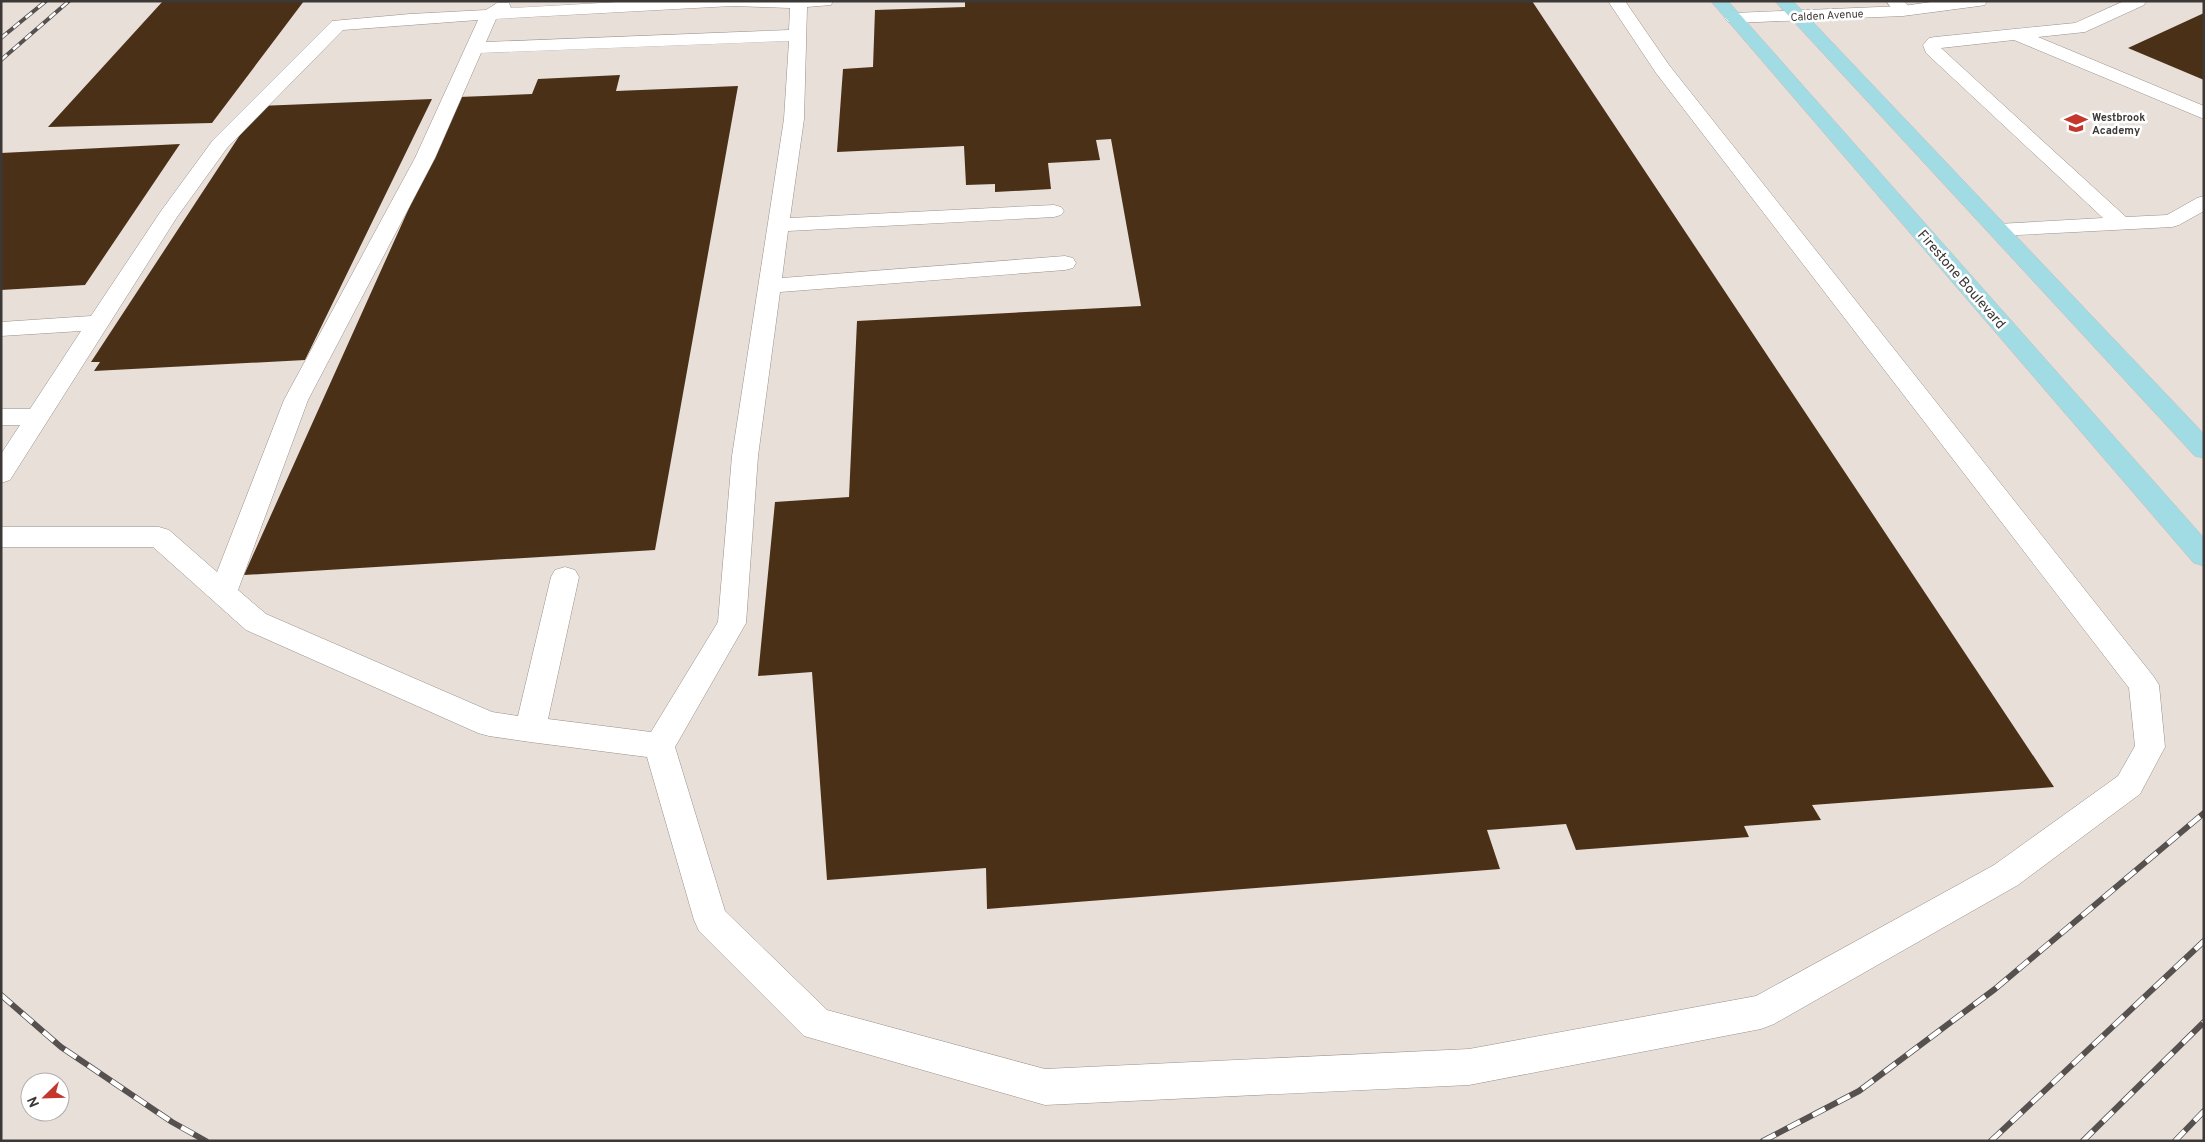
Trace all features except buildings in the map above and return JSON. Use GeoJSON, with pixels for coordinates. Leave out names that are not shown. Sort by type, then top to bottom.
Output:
{"type":"FeatureCollection","features":[{"type":"Feature","properties":{"kind":"main road"},"geometry":{"type":"LineString","coordinates":[[1783,1],[2204,450]]}},
{"type":"Feature","properties":{"kind":"main road","name":"Firestone Boulevard"},"geometry":{"type":"LineString","coordinates":[[1727,10],[2204,556]]}},
{"type":"Feature","properties":{"kind":"street"},"geometry":{"type":"LineString","coordinates":[[223,593],[296,400],[425,158],[489,15],[513,1]]}},
{"type":"Feature","properties":{"kind":"street"},"geometry":{"type":"LineString","coordinates":[[338,25],[732,1],[799,3],[825,1]]}},
{"type":"Feature","properties":{"kind":"street"},"geometry":{"type":"LineString","coordinates":[[799,3],[794,119],[745,456],[732,623],[659,746],[711,920],[817,1024],[1044,1087],[1469,1067],[1761,1012],[2006,875],[2129,785],[2150,747],[2144,685],[1662,69],[1616,1]]}},
{"type":"Feature","properties":{"kind":"street","name":"Calden Avenue"},"geometry":{"type":"LineString","coordinates":[[1727,10],[1798,16],[1898,6],[1979,1]]}},
{"type":"Feature","properties":{"kind":"street"},"geometry":{"type":"LineString","coordinates":[[2121,224],[1932,49],[1932,45],[1935,42],[2079,28],[2138,1]]}},
{"type":"Feature","properties":{"kind":"street"},"geometry":{"type":"LineString","coordinates":[[1,474],[168,215],[220,144],[338,25],[361,7]]}},
{"type":"Feature","properties":{"kind":"street"},"geometry":{"type":"LineString","coordinates":[[2014,34],[2204,113]]}},
{"type":"Feature","properties":{"kind":"street"},"geometry":{"type":"LineString","coordinates":[[474,48],[797,35]]}},
{"type":"Feature","properties":{"kind":"street"},"geometry":{"type":"LineString","coordinates":[[1998,230],[2172,221],[2204,202]]}},
{"type":"Feature","properties":{"kind":"street"},"geometry":{"type":"LineString","coordinates":[[778,224],[1054,211]]}},
{"type":"Feature","properties":{"kind":"street"},"geometry":{"type":"LineString","coordinates":[[769,286],[1065,263]]}},
{"type":"Feature","properties":{"kind":"street"},"geometry":{"type":"LineString","coordinates":[[1,329],[99,323]]}},
{"type":"Feature","properties":{"kind":"street"},"geometry":{"type":"LineString","coordinates":[[1,417],[38,417]]}},
{"type":"Feature","properties":{"kind":"street"},"geometry":{"type":"LineString","coordinates":[[1,537],[159,537],[256,622],[489,724],[659,746]]}},
{"type":"Feature","properties":{"kind":"street"},"geometry":{"type":"LineString","coordinates":[[530,730],[565,577]]}},
{"type":"Feature","properties":{"kind":"railway"},"geometry":{"type":"LineString","coordinates":[[1,38],[46,1]]}},
{"type":"Feature","properties":{"kind":"railway"},"geometry":{"type":"LineString","coordinates":[[1,60],[69,1]]}},
{"type":"Feature","properties":{"kind":"railway"},"geometry":{"type":"LineString","coordinates":[[1763,1141],[1859,1091],[1995,989],[2204,813]]}},
{"type":"Feature","properties":{"kind":"railway"},"geometry":{"type":"LineString","coordinates":[[1991,1141],[2204,941]]}},
{"type":"Feature","properties":{"kind":"railway"},"geometry":{"type":"LineString","coordinates":[[1,995],[61,1047],[172,1122],[206,1141]]}},
{"type":"Feature","properties":{"kind":"railway"},"geometry":{"type":"LineString","coordinates":[[2083,1141],[2204,1022]]}},
{"type":"Feature","properties":{"kind":"railway"},"geometry":{"type":"LineString","coordinates":[[2175,1141],[2204,1111]]}},
{"type":"Feature","properties":{"kind":"place","name":"Westbrook Academy"},"geometry":{"type":"Point","coordinates":[2076,123]}}]}
